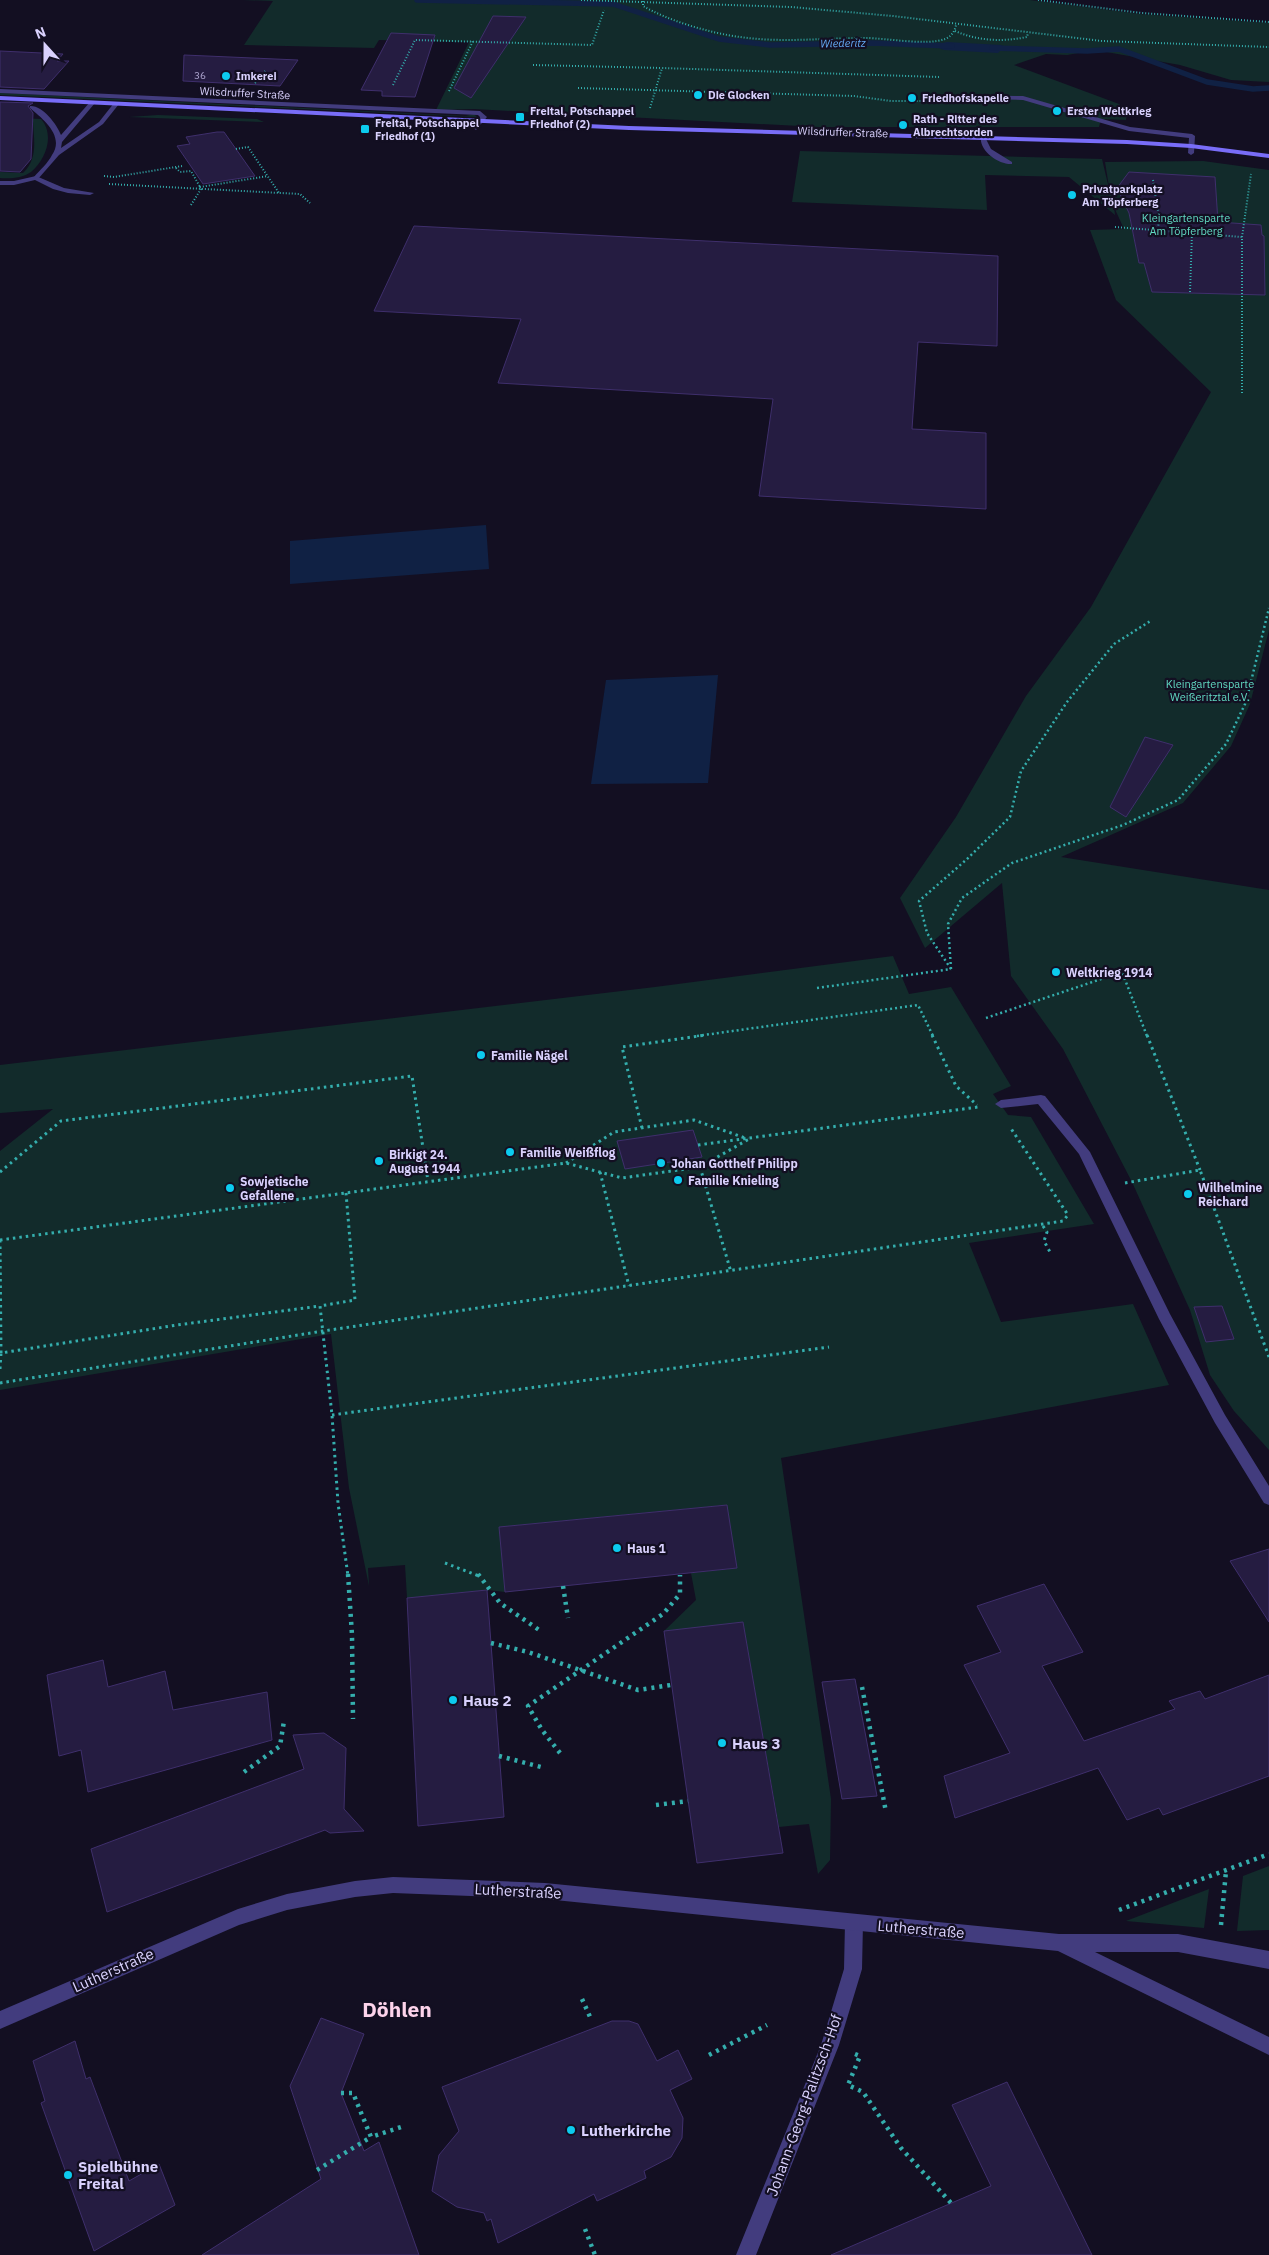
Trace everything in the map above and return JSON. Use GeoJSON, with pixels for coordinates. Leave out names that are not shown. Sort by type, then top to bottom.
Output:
{"type":"FeatureCollection","features":[{"type":"Feature","properties":{"kind":"main road","name":"Wilsdruffer Straße"},"geometry":{"type":"LineString","coordinates":[[0,98],[678,129],[983,138],[1191,149],[1269,156]]}},
{"type":"Feature","properties":{"kind":"main road","name":"Wilsdruffer Straße"},"geometry":{"type":"LineString","coordinates":[[0,106],[703,138],[984,146],[1191,149],[1269,162]]}},
{"type":"Feature","properties":{"kind":"street","name":"Wilsdruffer Straße"},"geometry":{"type":"LineString","coordinates":[[0,91],[469,112],[481,114],[484,117],[482,121]]}},
{"type":"Feature","properties":{"kind":"street"},"geometry":{"type":"LineString","coordinates":[[947,97],[1023,98],[1129,130],[1192,136],[1191,149]]}},
{"type":"Feature","properties":{"kind":"street"},"geometry":{"type":"LineString","coordinates":[[57,154],[60,140],[92,102]]}},
{"type":"Feature","properties":{"kind":"street"},"geometry":{"type":"LineString","coordinates":[[0,183],[14,183],[36,178],[57,154],[101,123],[116,104]]}},
{"type":"Feature","properties":{"kind":"street"},"geometry":{"type":"LineString","coordinates":[[32,107],[55,127],[60,140]]}},
{"type":"Feature","properties":{"kind":"street"},"geometry":{"type":"LineString","coordinates":[[476,128],[482,121]]}},
{"type":"Feature","properties":{"kind":"street"},"geometry":{"type":"LineString","coordinates":[[983,138],[984,146],[989,152],[1010,163]]}},
{"type":"Feature","properties":{"kind":"street"},"geometry":{"type":"LineString","coordinates":[[36,178],[50,187],[71,192],[90,193]]}},
{"type":"Feature","properties":{"kind":"street"},"geometry":{"type":"LineString","coordinates":[[1001,1104],[1040,1099],[1084,1152],[1164,1315],[1220,1419],[1269,1499]]}},
{"type":"Feature","properties":{"kind":"street","name":"Lutherstraße"},"geometry":{"type":"LineString","coordinates":[[0,2020],[238,1917],[287,1902],[364,1888],[393,1885],[545,1891],[1059,1942],[1178,1944],[1269,1960]]}},
{"type":"Feature","properties":{"kind":"street","name":"Johann-Georg-Palitzsch-Hof"},"geometry":{"type":"LineString","coordinates":[[746,2255],[792,2146],[830,2045],[853,1969],[854,1922]]}},
{"type":"Feature","properties":{"kind":"street","name":"Lutherstraße"},"geometry":{"type":"LineString","coordinates":[[1059,1942],[1269,2046]]}},
{"type":"Feature","properties":{"kind":"path"},"geometry":{"type":"LineString","coordinates":[[581,0],[791,7],[1102,41],[1269,47]]}},
{"type":"Feature","properties":{"kind":"path"},"geometry":{"type":"LineString","coordinates":[[1038,0],[1142,13],[1269,22]]}},
{"type":"Feature","properties":{"kind":"path"},"geometry":{"type":"LineString","coordinates":[[643,1],[643,6],[660,16],[738,37],[781,41],[866,38],[929,41],[946,39],[955,31],[956,24]]}},
{"type":"Feature","properties":{"kind":"path"},"geometry":{"type":"LineString","coordinates":[[393,85],[415,40],[592,45],[604,10]]}},
{"type":"Feature","properties":{"kind":"path"},"geometry":{"type":"LineString","coordinates":[[955,31],[966,37],[1010,40],[1027,37],[1028,33]]}},
{"type":"Feature","properties":{"kind":"path"},"geometry":{"type":"LineString","coordinates":[[449,93],[473,41]]}},
{"type":"Feature","properties":{"kind":"path"},"geometry":{"type":"LineString","coordinates":[[533,65],[939,78]]}},
{"type":"Feature","properties":{"kind":"path"},"geometry":{"type":"LineString","coordinates":[[648,114],[662,68]]}},
{"type":"Feature","properties":{"kind":"path"},"geometry":{"type":"LineString","coordinates":[[578,88],[854,96],[891,101],[934,101],[947,97]]}},
{"type":"Feature","properties":{"kind":"path"},"geometry":{"type":"LineString","coordinates":[[236,149],[248,147],[279,193]]}},
{"type":"Feature","properties":{"kind":"path"},"geometry":{"type":"LineString","coordinates":[[104,176],[182,166]]}},
{"type":"Feature","properties":{"kind":"path"},"geometry":{"type":"LineString","coordinates":[[176,168],[180,172],[191,171],[201,188]]}},
{"type":"Feature","properties":{"kind":"path"},"geometry":{"type":"LineString","coordinates":[[1242,394],[1242,237],[1251,169]]}},
{"type":"Feature","properties":{"kind":"path"},"geometry":{"type":"LineString","coordinates":[[201,188],[268,176]]}},
{"type":"Feature","properties":{"kind":"path"},"geometry":{"type":"LineString","coordinates":[[1153,180],[1159,217],[1158,231]]}},
{"type":"Feature","properties":{"kind":"path"},"geometry":{"type":"LineString","coordinates":[[107,184],[300,194],[310,203]]}},
{"type":"Feature","properties":{"kind":"path"},"geometry":{"type":"LineString","coordinates":[[192,205],[201,188]]}},
{"type":"Feature","properties":{"kind":"path"},"geometry":{"type":"LineString","coordinates":[[1115,227],[1242,237]]}},
{"type":"Feature","properties":{"kind":"path"},"geometry":{"type":"LineString","coordinates":[[1190,292],[1192,233]]}},
{"type":"Feature","properties":{"kind":"path"},"geometry":{"type":"LineString","coordinates":[[951,969],[948,924],[962,898],[1012,863],[1123,825],[1178,800],[1226,744],[1246,702],[1269,608]]}},
{"type":"Feature","properties":{"kind":"path"},"geometry":{"type":"LineString","coordinates":[[951,969],[928,933],[919,901],[966,860],[1010,817],[1021,771],[1067,702],[1114,644],[1152,620]]}},
{"type":"Feature","properties":{"kind":"path"},"geometry":{"type":"LineString","coordinates":[[817,988],[951,969]]}},
{"type":"Feature","properties":{"kind":"path"},"geometry":{"type":"LineString","coordinates":[[986,1018],[1122,972],[1200,1170],[1269,1357]]}},
{"type":"Feature","properties":{"kind":"path"},"geometry":{"type":"LineString","coordinates":[[642,1128],[622,1047],[918,1005],[956,1086],[980,1107],[984,1113]]}},
{"type":"Feature","properties":{"kind":"path"},"geometry":{"type":"LineString","coordinates":[[0,1172],[61,1121],[412,1076],[428,1181]]}},
{"type":"Feature","properties":{"kind":"path"},"geometry":{"type":"LineString","coordinates":[[698,1145],[1001,1104]]}},
{"type":"Feature","properties":{"kind":"path"},"geometry":{"type":"LineString","coordinates":[[566,1163],[614,1132],[694,1120],[749,1139]]}},
{"type":"Feature","properties":{"kind":"path"},"geometry":{"type":"LineString","coordinates":[[0,1383],[323,1331],[1043,1226],[1063,1221],[1068,1214],[1012,1128],[1004,1125]]}},
{"type":"Feature","properties":{"kind":"path"},"geometry":{"type":"LineString","coordinates":[[0,1369],[0,1240],[566,1163],[622,1178],[700,1167],[749,1139]]}},
{"type":"Feature","properties":{"kind":"path"},"geometry":{"type":"LineString","coordinates":[[700,1167],[731,1272]]}},
{"type":"Feature","properties":{"kind":"path"},"geometry":{"type":"LineString","coordinates":[[1102,1187],[1200,1170]]}},
{"type":"Feature","properties":{"kind":"path"},"geometry":{"type":"LineString","coordinates":[[600,1172],[629,1286]]}},
{"type":"Feature","properties":{"kind":"path"},"geometry":{"type":"LineString","coordinates":[[1,1353],[177,1325],[355,1300],[346,1193]]}},
{"type":"Feature","properties":{"kind":"path"},"geometry":{"type":"LineString","coordinates":[[1043,1226],[1047,1232],[1044,1241],[1050,1252]]}},
{"type":"Feature","properties":{"kind":"path"},"geometry":{"type":"LineString","coordinates":[[320,1306],[332,1415],[338,1504],[348,1576],[353,1719]]}},
{"type":"Feature","properties":{"kind":"path"},"geometry":{"type":"LineString","coordinates":[[332,1415],[829,1347]]}},
{"type":"Feature","properties":{"kind":"path"},"geometry":{"type":"LineString","coordinates":[[445,1563],[478,1574],[500,1603],[542,1632]]}},
{"type":"Feature","properties":{"kind":"path"},"geometry":{"type":"LineString","coordinates":[[560,1753],[542,1730],[528,1706],[663,1614],[680,1594],[680,1575]]}},
{"type":"Feature","properties":{"kind":"path"},"geometry":{"type":"LineString","coordinates":[[563,1586],[568,1618]]}},
{"type":"Feature","properties":{"kind":"path"},"geometry":{"type":"LineString","coordinates":[[490,1643],[528,1652],[638,1690],[672,1685]]}},
{"type":"Feature","properties":{"kind":"path"},"geometry":{"type":"LineString","coordinates":[[862,1687],[886,1812]]}},
{"type":"Feature","properties":{"kind":"path"},"geometry":{"type":"LineString","coordinates":[[244,1772],[280,1746],[284,1721]]}},
{"type":"Feature","properties":{"kind":"path"},"geometry":{"type":"LineString","coordinates":[[500,1756],[545,1768]]}},
{"type":"Feature","properties":{"kind":"path"},"geometry":{"type":"LineString","coordinates":[[656,1805],[688,1802]]}},
{"type":"Feature","properties":{"kind":"path"},"geometry":{"type":"LineString","coordinates":[[1119,1910],[1269,1854]]}},
{"type":"Feature","properties":{"kind":"path"},"geometry":{"type":"LineString","coordinates":[[1221,1928],[1226,1871]]}},
{"type":"Feature","properties":{"kind":"path"},"geometry":{"type":"LineString","coordinates":[[582,1999],[591,2019]]}},
{"type":"Feature","properties":{"kind":"path"},"geometry":{"type":"LineString","coordinates":[[709,2055],[767,2024]]}},
{"type":"Feature","properties":{"kind":"path"},"geometry":{"type":"LineString","coordinates":[[860,2056],[848,2085],[863,2092],[901,2148],[951,2203]]}},
{"type":"Feature","properties":{"kind":"path"},"geometry":{"type":"LineString","coordinates":[[341,2093],[353,2093],[371,2137]]}},
{"type":"Feature","properties":{"kind":"path"},"geometry":{"type":"LineString","coordinates":[[317,2170],[371,2137],[404,2126]]}},
{"type":"Feature","properties":{"kind":"path"},"geometry":{"type":"LineString","coordinates":[[585,2229],[594,2255]]}},
{"type":"Feature","properties":{"kind":"green space"},"geometry":{"type":"Polygon","coordinates":[[[243,0],[1030,0],[1140,14],[1269,23],[1269,82],[1231,80],[1180,65],[1095,50],[1067,55],[1046,54],[1014,65],[1119,104],[1128,110],[1126,120],[1101,119],[1099,127],[819,127],[474,109],[436,110],[469,42],[379,40],[374,48],[244,45],[273,1],[243,0]]]}},
{"type":"Feature","properties":{"kind":"green space"},"geometry":{"type":"Polygon","coordinates":[[[0,93],[466,116],[474,114],[477,117],[0,95],[0,93]]]}},
{"type":"Feature","properties":{"kind":"green space"},"geometry":{"type":"Polygon","coordinates":[[[158,115],[257,119],[264,122],[129,117],[158,115]]]}},
{"type":"Feature","properties":{"kind":"green space"},"geometry":{"type":"Polygon","coordinates":[[[0,117],[41,119],[45,125],[48,139],[47,147],[36,167],[24,176],[0,178],[0,172],[23,173],[28,168],[34,149],[33,122],[0,120],[0,117]]]}},
{"type":"Feature","properties":{"kind":"green space"},"geometry":{"type":"Polygon","coordinates":[[[800,151],[1102,159],[1110,193],[1105,162],[1203,161],[1269,170],[1269,630],[1250,704],[1231,746],[1183,803],[1061,857],[1269,890],[1269,1450],[1234,1411],[1210,1375],[1190,1310],[1132,1182],[1063,1049],[1011,976],[1002,883],[925,948],[900,898],[956,817],[1026,696],[1091,607],[1211,392],[1116,300],[1090,230],[1124,229],[1114,207],[1115,215],[1069,177],[985,175],[987,210],[792,202],[800,151]]]}},
{"type":"Feature","properties":{"kind":"green space"},"geometry":{"type":"Polygon","coordinates":[[[893,956],[909,994],[951,987],[1011,1086],[993,1094],[1008,1115],[1031,1117],[1094,1224],[969,1243],[1001,1322],[1133,1304],[1169,1385],[781,1458],[831,1799],[830,1860],[818,1874],[809,1824],[779,1827],[743,1623],[664,1631],[696,1600],[691,1573],[737,1568],[726,1505],[499,1527],[505,1592],[487,1590],[407,1598],[405,1565],[368,1568],[369,1586],[349,1488],[331,1334],[0,1390],[0,1151],[53,1109],[0,1113],[0,1065],[655,987],[893,956]]]}},
{"type":"Feature","properties":{"kind":"green space"},"geometry":{"type":"Polygon","coordinates":[[[1269,1866],[1269,1930],[1237,1931],[1243,1876],[1269,1866]]]}},
{"type":"Feature","properties":{"kind":"green space"},"geometry":{"type":"Polygon","coordinates":[[[1209,1889],[1204,1928],[1126,1921],[1209,1889]]]}},
{"type":"Feature","properties":{"kind":"water"},"geometry":{"type":"Polygon","coordinates":[[[947,42],[1001,45],[1004,47],[998,53],[944,50],[937,47],[938,44],[947,42]]]}},
{"type":"Feature","properties":{"kind":"water"},"geometry":{"type":"Polygon","coordinates":[[[486,525],[489,569],[290,584],[290,541],[486,525]]]}},
{"type":"Feature","properties":{"kind":"water"},"geometry":{"type":"Polygon","coordinates":[[[718,675],[708,783],[591,784],[606,680],[718,675]]]}},
{"type":"Feature","properties":{"kind":"building"},"geometry":{"type":"Polygon","coordinates":[[[493,16],[526,17],[471,98],[454,88],[493,16]]]}},
{"type":"Feature","properties":{"kind":"building"},"geometry":{"type":"Polygon","coordinates":[[[391,33],[435,35],[415,97],[382,96],[382,91],[361,90],[391,33]]]}},
{"type":"Feature","properties":{"kind":"building"},"geometry":{"type":"Polygon","coordinates":[[[0,51],[63,54],[57,61],[69,61],[44,89],[0,87],[0,51]]]}},
{"type":"Feature","properties":{"kind":"building"},"geometry":{"type":"Polygon","coordinates":[[[184,55],[298,60],[280,86],[183,81],[184,55]]]}},
{"type":"Feature","properties":{"kind":"building"},"geometry":{"type":"Polygon","coordinates":[[[0,102],[33,103],[28,106],[33,113],[31,159],[20,172],[0,171],[0,102]]]}},
{"type":"Feature","properties":{"kind":"building"},"geometry":{"type":"Polygon","coordinates":[[[224,132],[255,176],[203,184],[177,146],[190,144],[186,137],[224,132]]]}},
{"type":"Feature","properties":{"kind":"building"},"geometry":{"type":"Polygon","coordinates":[[[1129,172],[1215,177],[1218,222],[1261,225],[1262,235],[1264,236],[1265,295],[1152,292],[1144,263],[1139,263],[1129,213],[1117,188],[1129,172]]]}},
{"type":"Feature","properties":{"kind":"building"},"geometry":{"type":"Polygon","coordinates":[[[414,226],[998,256],[997,346],[918,342],[912,429],[986,433],[986,509],[759,496],[773,399],[498,383],[521,319],[374,311],[414,226]]]}},
{"type":"Feature","properties":{"kind":"building"},"geometry":{"type":"Polygon","coordinates":[[[1145,737],[1173,745],[1126,817],[1110,807],[1145,737]]]}},
{"type":"Feature","properties":{"kind":"building"},"geometry":{"type":"Polygon","coordinates":[[[693,1130],[702,1157],[625,1169],[617,1141],[693,1130]]]}},
{"type":"Feature","properties":{"kind":"building"},"geometry":{"type":"Polygon","coordinates":[[[1222,1306],[1234,1339],[1206,1342],[1194,1307],[1222,1306]]]}},
{"type":"Feature","properties":{"kind":"building","name":"Haus 1"},"geometry":{"type":"Polygon","coordinates":[[[727,1505],[737,1568],[505,1592],[499,1527],[727,1505]]]}},
{"type":"Feature","properties":{"kind":"building"},"geometry":{"type":"Polygon","coordinates":[[[1269,1549],[1269,1622],[1230,1561],[1269,1549]]]}},
{"type":"Feature","properties":{"kind":"building"},"geometry":{"type":"Polygon","coordinates":[[[1044,1584],[1083,1652],[1042,1666],[1084,1741],[1175,1709],[1169,1701],[1200,1691],[1205,1699],[1269,1675],[1269,1776],[1163,1815],[1159,1808],[1127,1820],[1098,1768],[955,1818],[944,1776],[1010,1753],[964,1665],[1001,1652],[977,1606],[1044,1584]]]}},
{"type":"Feature","properties":{"kind":"building","name":"Haus 2"},"geometry":{"type":"Polygon","coordinates":[[[487,1590],[504,1817],[418,1826],[407,1598],[487,1590]]]}},
{"type":"Feature","properties":{"kind":"building","name":"Haus 3"},"geometry":{"type":"Polygon","coordinates":[[[743,1622],[783,1853],[697,1863],[664,1631],[743,1622]]]}},
{"type":"Feature","properties":{"kind":"building"},"geometry":{"type":"Polygon","coordinates":[[[103,1660],[108,1687],[165,1671],[173,1710],[267,1692],[272,1740],[88,1792],[81,1750],[59,1756],[47,1675],[103,1660]]]}},
{"type":"Feature","properties":{"kind":"building"},"geometry":{"type":"Polygon","coordinates":[[[855,1679],[877,1796],[842,1799],[822,1682],[855,1679]]]}},
{"type":"Feature","properties":{"kind":"building"},"geometry":{"type":"Polygon","coordinates":[[[324,1733],[346,1748],[344,1809],[364,1831],[330,1833],[325,1830],[107,1912],[91,1849],[304,1769],[293,1735],[324,1733]]]}},
{"type":"Feature","properties":{"kind":"building"},"geometry":{"type":"Polygon","coordinates":[[[321,2018],[364,2034],[341,2093],[364,2151],[379,2142],[419,2255],[202,2255],[321,2179],[290,2086],[321,2018]]]}},
{"type":"Feature","properties":{"kind":"building","name":"Lutherkirche"},"geometry":{"type":"Polygon","coordinates":[[[612,2021],[629,2021],[638,2024],[657,2061],[678,2050],[692,2079],[670,2090],[683,2118],[682,2138],[671,2157],[644,2171],[646,2178],[597,2201],[594,2194],[498,2243],[491,2219],[487,2221],[484,2213],[457,2207],[432,2191],[439,2155],[459,2131],[442,2087],[612,2021]]]}},
{"type":"Feature","properties":{"kind":"building"},"geometry":{"type":"Polygon","coordinates":[[[75,2041],[86,2079],[90,2077],[129,2181],[159,2164],[175,2205],[94,2251],[41,2103],[45,2101],[33,2061],[75,2041]]]}},
{"type":"Feature","properties":{"kind":"building"},"geometry":{"type":"Polygon","coordinates":[[[1007,2082],[1092,2255],[831,2255],[991,2186],[952,2105],[1007,2082]]]}},
{"type":"Feature","properties":{"kind":"waterway","name":"Wiederitz"},"geometry":{"type":"LineString","coordinates":[[417,0],[613,4],[719,39],[770,45],[873,43],[952,46]]}},
{"type":"Feature","properties":{"kind":"waterway","name":"Wiederitz"},"geometry":{"type":"LineString","coordinates":[[992,48],[1087,51],[1119,49],[1207,82],[1253,89],[1269,88]]}},
{"type":"Feature","properties":{"kind":"place","name":"Imkerei"},"geometry":{"type":"Point","coordinates":[226,76]}},
{"type":"Feature","properties":{"kind":"place","name":"Die Glocken"},"geometry":{"type":"Point","coordinates":[698,95]}},
{"type":"Feature","properties":{"kind":"place","name":"Friedhofskapelle"},"geometry":{"type":"Point","coordinates":[912,98]}},
{"type":"Feature","properties":{"kind":"place","name":"Erster Weltkrieg"},"geometry":{"type":"Point","coordinates":[1057,111]}},
{"type":"Feature","properties":{"kind":"place","name":"Freital, Potschappel Friedhof (2)"},"geometry":{"type":"Point","coordinates":[520,117]}},
{"type":"Feature","properties":{"kind":"place","name":"Rath - Ritter des Albrechtsorden"},"geometry":{"type":"Point","coordinates":[903,125]}},
{"type":"Feature","properties":{"kind":"place","name":"Freital, Potschappel Friedhof (1)"},"geometry":{"type":"Point","coordinates":[365,129]}},
{"type":"Feature","properties":{"kind":"place","name":"Privatparkplatz Am Töpferberg"},"geometry":{"type":"Point","coordinates":[1072,195]}},
{"type":"Feature","properties":{"kind":"place","name":"Weltkrieg 1914"},"geometry":{"type":"Point","coordinates":[1056,972]}},
{"type":"Feature","properties":{"kind":"place","name":"Familie Nägel"},"geometry":{"type":"Point","coordinates":[481,1055]}},
{"type":"Feature","properties":{"kind":"place","name":"Familie Weißflog"},"geometry":{"type":"Point","coordinates":[510,1152]}},
{"type":"Feature","properties":{"kind":"place","name":"Birkigt 24. August 1944"},"geometry":{"type":"Point","coordinates":[379,1161]}},
{"type":"Feature","properties":{"kind":"place","name":"Johan Gotthelf Philipp"},"geometry":{"type":"Point","coordinates":[661,1163]}},
{"type":"Feature","properties":{"kind":"place","name":"Familie Knieling"},"geometry":{"type":"Point","coordinates":[678,1180]}},
{"type":"Feature","properties":{"kind":"place","name":"Sowjetische Gefallene"},"geometry":{"type":"Point","coordinates":[230,1188]}},
{"type":"Feature","properties":{"kind":"place","name":"Wilhelmine Reichard"},"geometry":{"type":"Point","coordinates":[1188,1194]}},
{"type":"Feature","properties":{"kind":"place","name":"Haus 1"},"geometry":{"type":"Point","coordinates":[617,1548]}},
{"type":"Feature","properties":{"kind":"place","name":"Haus 2"},"geometry":{"type":"Point","coordinates":[453,1700]}},
{"type":"Feature","properties":{"kind":"place","name":"Haus 3"},"geometry":{"type":"Point","coordinates":[722,1743]}},
{"type":"Feature","properties":{"kind":"place","name":"Lutherkirche"},"geometry":{"type":"Point","coordinates":[571,2130]}},
{"type":"Feature","properties":{"kind":"place","name":"Spielbühne Freital"},"geometry":{"type":"Point","coordinates":[68,2175]}},
{"type":"Feature","properties":{"kind":"district","name":"Döhlen"},"geometry":{"type":"Point","coordinates":[397,2009]}},
{"type":"Feature","properties":{"kind":"park label","name":"Kleingartensparte Am Töpferberg"},"geometry":{"type":"Point","coordinates":[1186,224]}},
{"type":"Feature","properties":{"kind":"park label","name":"Kleingartensparte Weißeritztal e.V."},"geometry":{"type":"Point","coordinates":[1210,690]}}]}
